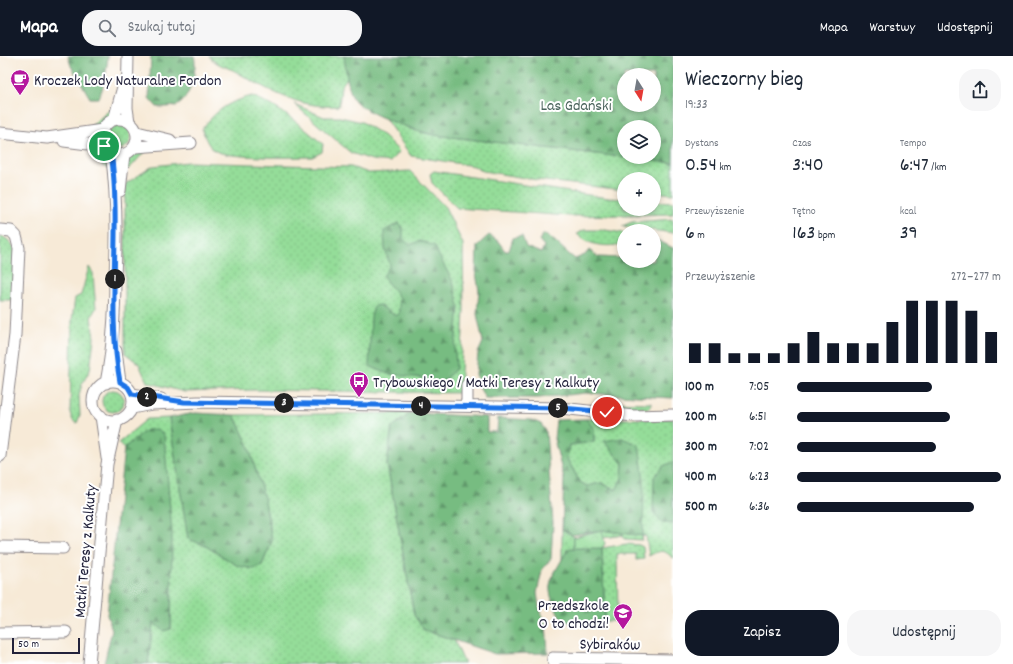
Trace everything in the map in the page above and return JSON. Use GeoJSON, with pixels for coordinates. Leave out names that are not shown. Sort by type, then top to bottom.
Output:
{"type":"FeatureCollection","features":[{"type":"Feature","properties":{"kind":"street"},"geometry":{"type":"LineString","coordinates":[[128,56],[129,122],[136,132],[137,137],[135,146]]}},
{"type":"Feature","properties":{"kind":"street"},"geometry":{"type":"LineString","coordinates":[[114,120],[128,71]]}},
{"type":"Feature","properties":{"kind":"street"},"geometry":{"type":"LineString","coordinates":[[116,211],[107,149],[102,136],[103,130],[114,120],[120,119],[129,122]]}},
{"type":"Feature","properties":{"kind":"street"},"geometry":{"type":"LineString","coordinates":[[47,138],[103,130]]}},
{"type":"Feature","properties":{"kind":"street"},"geometry":{"type":"LineString","coordinates":[[120,382],[114,336],[116,211],[124,154],[135,146],[189,143],[136,132]]}},
{"type":"Feature","properties":{"kind":"street"},"geometry":{"type":"LineString","coordinates":[[0,133],[47,138],[107,149],[124,154]]}},
{"type":"Feature","properties":{"kind":"street"},"geometry":{"type":"LineString","coordinates":[[0,230],[11,231],[16,236],[19,248],[15,335],[0,456]]}},
{"type":"Feature","properties":{"kind":"street"},"geometry":{"type":"LineString","coordinates":[[106,383],[114,336]]}},
{"type":"Feature","properties":{"kind":"street"},"geometry":{"type":"LineString","coordinates":[[120,382],[128,387],[132,394],[132,408],[129,414],[118,420],[111,420],[101,416],[96,410],[94,398],[99,387],[106,383],[120,382]]}},
{"type":"Feature","properties":{"kind":"street"},"geometry":{"type":"LineString","coordinates":[[466,385],[467,406]]}},
{"type":"Feature","properties":{"kind":"street"},"geometry":{"type":"LineString","coordinates":[[132,394],[184,402]]}},
{"type":"Feature","properties":{"kind":"street"},"geometry":{"type":"LineString","coordinates":[[132,408],[184,402],[562,408],[633,416],[673,415]]}},
{"type":"Feature","properties":{"kind":"street","name":"Matki Teresy z Kalkuty"},"geometry":{"type":"LineString","coordinates":[[101,416],[108,464]]}},
{"type":"Feature","properties":{"kind":"street","name":"Matki Teresy z Kalkuty"},"geometry":{"type":"LineString","coordinates":[[89,664],[108,464],[118,420]]}},
{"type":"Feature","properties":{"kind":"street"},"geometry":{"type":"LineString","coordinates":[[0,547],[63,548]]}},
{"type":"Feature","properties":{"kind":"street"},"geometry":{"type":"LineString","coordinates":[[0,633],[66,632]]}},
{"type":"Feature","properties":{"kind":"street","name":"Sybiraków"},"geometry":{"type":"LineString","coordinates":[[554,664],[553,658],[673,660]]}},
{"type":"Feature","properties":{"kind":"green space"},"geometry":{"type":"Polygon","coordinates":[[[68,56],[108,56],[105,81],[99,98],[90,98],[71,66],[68,56]]]}},
{"type":"Feature","properties":{"kind":"green space"},"geometry":{"type":"Polygon","coordinates":[[[151,56],[194,56],[195,68],[192,84],[185,98],[176,106],[157,107],[149,98],[151,56]]]}},
{"type":"Feature","properties":{"kind":"green space"},"geometry":{"type":"Polygon","coordinates":[[[209,56],[344,56],[348,77],[341,86],[339,106],[310,104],[270,91],[233,70],[217,63],[209,56]]]}},
{"type":"Feature","properties":{"kind":"green space","name":"Las Gdański"},"geometry":{"type":"Polygon","coordinates":[[[344,56],[673,56],[673,163],[661,162],[661,120],[617,120],[617,156],[434,135],[390,121],[366,110],[353,98],[347,78],[344,56]]]}},
{"type":"Feature","properties":{"kind":"green space"},"geometry":{"type":"Polygon","coordinates":[[[252,96],[272,105],[298,123],[323,144],[322,152],[312,157],[260,157],[232,155],[214,150],[208,143],[202,129],[218,111],[224,107],[252,96]]]}},
{"type":"Feature","properties":{"kind":"green space"},"geometry":{"type":"Polygon","coordinates":[[[294,104],[324,117],[340,117],[362,122],[384,136],[399,151],[390,162],[372,160],[351,153],[294,104]]]}},
{"type":"Feature","properties":{"kind":"green space"},"geometry":{"type":"Polygon","coordinates":[[[112,108],[109,115],[102,123],[91,126],[112,108]]]}},
{"type":"Feature","properties":{"kind":"green space"},"geometry":{"type":"Polygon","coordinates":[[[384,117],[416,131],[434,135],[617,156],[617,164],[661,164],[661,162],[673,163],[673,194],[661,193],[661,172],[617,172],[617,189],[537,180],[483,171],[474,166],[411,156],[384,117]]]}},
{"type":"Feature","properties":{"kind":"green space"},"geometry":{"type":"Polygon","coordinates":[[[119,125],[124,126],[130,132],[130,142],[124,148],[119,149],[114,148],[108,142],[107,137],[108,132],[114,126],[119,125]]]}},
{"type":"Feature","properties":{"kind":"green space"},"geometry":{"type":"Polygon","coordinates":[[[90,146],[98,148],[104,154],[108,161],[109,169],[97,160],[90,146]]]}},
{"type":"Feature","properties":{"kind":"green space"},"geometry":{"type":"Polygon","coordinates":[[[147,149],[130,168],[126,169],[126,165],[132,154],[139,150],[147,149]]]}},
{"type":"Feature","properties":{"kind":"green space"},"geometry":{"type":"Polygon","coordinates":[[[188,162],[351,167],[369,173],[410,171],[445,207],[463,244],[464,310],[460,393],[254,390],[184,392],[147,382],[139,364],[125,353],[125,184],[153,166],[188,162]]]}},
{"type":"Feature","properties":{"kind":"green space"},"geometry":{"type":"Polygon","coordinates":[[[434,171],[617,199],[617,215],[569,216],[457,208],[432,183],[430,174],[434,171]]]}},
{"type":"Feature","properties":{"kind":"green space"},"geometry":{"type":"Polygon","coordinates":[[[661,201],[673,202],[673,214],[661,214],[661,201]]]}},
{"type":"Feature","properties":{"kind":"green space"},"geometry":{"type":"Polygon","coordinates":[[[673,219],[673,233],[661,231],[661,224],[627,224],[632,222],[673,219]]]}},
{"type":"Feature","properties":{"kind":"green space"},"geometry":{"type":"Polygon","coordinates":[[[399,223],[403,229],[403,239],[410,245],[420,241],[435,246],[453,282],[459,306],[455,348],[456,369],[448,376],[445,386],[439,388],[423,378],[388,374],[369,366],[371,317],[374,306],[379,305],[396,316],[399,314],[399,305],[396,292],[383,276],[390,265],[385,249],[384,231],[399,223]]]}},
{"type":"Feature","properties":{"kind":"green space"},"geometry":{"type":"Polygon","coordinates":[[[584,230],[605,230],[617,232],[617,245],[606,246],[593,244],[577,234],[584,230]]]}},
{"type":"Feature","properties":{"kind":"green space"},"geometry":{"type":"Polygon","coordinates":[[[544,234],[575,259],[585,255],[589,250],[598,257],[617,258],[617,268],[661,268],[661,242],[673,248],[673,398],[585,393],[539,398],[485,398],[479,387],[476,374],[478,353],[483,342],[477,314],[479,291],[476,273],[477,246],[489,235],[498,241],[505,251],[509,251],[513,238],[522,236],[526,247],[541,253],[544,246],[539,240],[544,234]]]}},
{"type":"Feature","properties":{"kind":"green space"},"geometry":{"type":"Polygon","coordinates":[[[0,235],[8,240],[16,250],[14,300],[0,300],[0,235]]]}},
{"type":"Feature","properties":{"kind":"green space"},"geometry":{"type":"Polygon","coordinates":[[[89,267],[93,273],[96,308],[91,317],[94,338],[90,370],[82,384],[79,395],[80,415],[77,423],[73,421],[70,413],[72,320],[75,298],[81,295],[89,267]]]}},
{"type":"Feature","properties":{"kind":"green space"},"geometry":{"type":"Polygon","coordinates":[[[113,390],[121,393],[124,401],[121,409],[113,412],[105,409],[102,401],[105,393],[113,390]]]}},
{"type":"Feature","properties":{"kind":"green space"},"geometry":{"type":"Polygon","coordinates":[[[602,402],[651,403],[651,407],[649,409],[602,402]]]}},
{"type":"Feature","properties":{"kind":"green space"},"geometry":{"type":"Polygon","coordinates":[[[195,413],[234,415],[248,444],[265,501],[272,541],[262,565],[254,569],[238,566],[204,545],[188,539],[169,418],[195,413]]]}},
{"type":"Feature","properties":{"kind":"green space"},"geometry":{"type":"Polygon","coordinates":[[[411,413],[392,427],[387,464],[414,615],[424,630],[454,640],[465,664],[148,664],[153,621],[171,629],[172,582],[147,430],[124,448],[118,443],[147,419],[169,418],[188,538],[204,545],[238,566],[262,565],[272,541],[269,521],[248,444],[234,415],[411,413]]]}},
{"type":"Feature","properties":{"kind":"green space"},"geometry":{"type":"Polygon","coordinates":[[[411,413],[487,417],[487,432],[497,432],[498,418],[532,420],[541,424],[546,432],[553,523],[551,559],[542,570],[537,593],[539,607],[546,624],[548,653],[495,654],[424,630],[414,615],[387,464],[392,427],[411,413]]]}},
{"type":"Feature","properties":{"kind":"green space"},"geometry":{"type":"Polygon","coordinates":[[[586,419],[673,419],[673,559],[668,553],[665,552],[659,552],[649,556],[646,536],[643,536],[623,464],[622,478],[617,490],[601,483],[587,486],[580,482],[567,459],[569,445],[594,442],[594,429],[586,419]]]}},
{"type":"Feature","properties":{"kind":"green space"},"geometry":{"type":"Polygon","coordinates":[[[586,419],[594,429],[594,442],[569,445],[567,459],[580,482],[587,486],[601,483],[616,490],[622,478],[623,464],[604,441],[622,438],[639,445],[644,480],[643,536],[602,530],[572,535],[562,529],[564,479],[554,439],[556,420],[586,419]]]}},
{"type":"Feature","properties":{"kind":"green space"},"geometry":{"type":"Polygon","coordinates":[[[157,429],[164,435],[172,533],[171,629],[163,631],[153,622],[148,664],[104,664],[112,630],[107,615],[124,448],[146,430],[157,429]]]}},
{"type":"Feature","properties":{"kind":"green space"},"geometry":{"type":"Polygon","coordinates":[[[673,462],[672,524],[661,522],[653,512],[654,477],[663,466],[673,462]]]}},
{"type":"Feature","properties":{"kind":"green space"},"geometry":{"type":"Polygon","coordinates":[[[562,529],[574,537],[574,548],[568,549],[562,560],[562,529]]]}},
{"type":"Feature","properties":{"kind":"green space"},"geometry":{"type":"Polygon","coordinates":[[[602,530],[643,536],[642,540],[624,539],[623,535],[603,538],[602,530]]]}},
{"type":"Feature","properties":{"kind":"green space"},"geometry":{"type":"Polygon","coordinates":[[[602,530],[605,544],[602,548],[574,548],[574,537],[602,530]]]}},
{"type":"Feature","properties":{"kind":"green space"},"geometry":{"type":"Polygon","coordinates":[[[626,544],[639,545],[643,547],[644,559],[636,560],[636,554],[617,554],[618,621],[605,621],[602,548],[626,544]]]}},
{"type":"Feature","properties":{"kind":"green space"},"geometry":{"type":"Polygon","coordinates":[[[602,548],[605,622],[563,622],[552,600],[550,585],[552,578],[568,549],[602,548]]]}},
{"type":"Feature","properties":{"kind":"place","name":"Kroczek Lody Naturalne Fordon"},"geometry":{"type":"Point","coordinates":[20,96]}},
{"type":"Feature","properties":{"kind":"place","name":"Trybowskiego / Matki Teresy z Kalkuty"},"geometry":{"type":"Point","coordinates":[359,398]}},
{"type":"Feature","properties":{"kind":"place","name":"Przedszkole O to chodzi!"},"geometry":{"type":"Point","coordinates":[623,630]}},
{"type":"Feature","properties":{"kind":"route"},"geometry":{"type":"LineString","coordinates":[[104,146],[111,152],[116,211],[114,336],[120,382],[128,387],[132,394],[184,402],[562,408],[607,412]]}}]}
